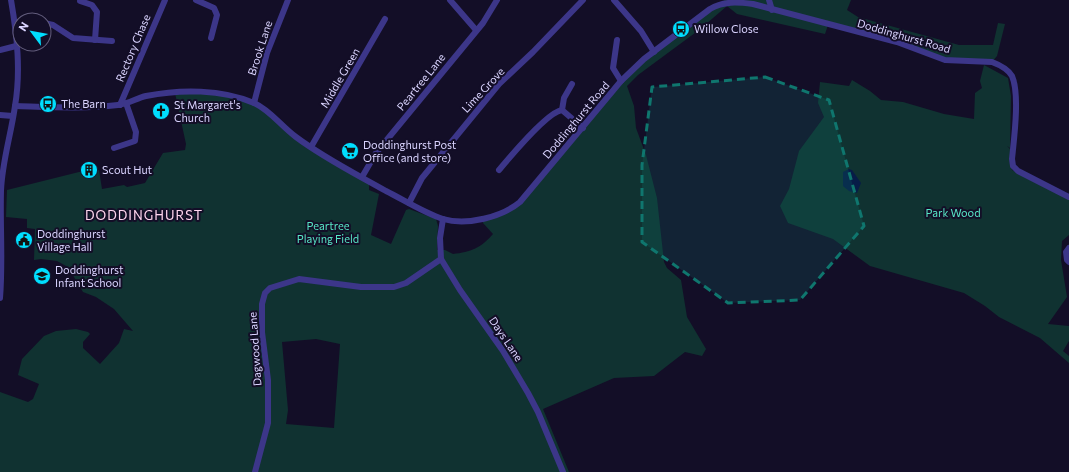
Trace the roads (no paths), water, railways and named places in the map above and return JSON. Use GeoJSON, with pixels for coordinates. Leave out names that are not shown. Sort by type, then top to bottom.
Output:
{"type":"FeatureCollection","features":[{"type":"Feature","properties":{"kind":"street"},"geometry":{"type":"LineString","coordinates":[[11,0],[14,12]]}},
{"type":"Feature","properties":{"kind":"street","name":"Rectory Chase"},"geometry":{"type":"LineString","coordinates":[[123,104],[165,0]]}},
{"type":"Feature","properties":{"kind":"street"},"geometry":{"type":"LineString","coordinates":[[196,0],[214,8],[217,15],[211,38]]}},
{"type":"Feature","properties":{"kind":"street","name":"Brook Lane"},"geometry":{"type":"LineString","coordinates":[[254,103],[267,54],[288,0]]}},
{"type":"Feature","properties":{"kind":"street"},"geometry":{"type":"LineString","coordinates":[[450,0],[476,30]]}},
{"type":"Feature","properties":{"kind":"street","name":"Peartree Lane"},"geometry":{"type":"LineString","coordinates":[[362,177],[376,153],[476,30],[497,0]]}},
{"type":"Feature","properties":{"kind":"street","name":"Lime Grove"},"geometry":{"type":"LineString","coordinates":[[409,203],[422,178],[499,84],[528,58],[583,0]]}},
{"type":"Feature","properties":{"kind":"street"},"geometry":{"type":"LineString","coordinates":[[614,0],[641,31],[654,52]]}},
{"type":"Feature","properties":{"kind":"street"},"geometry":{"type":"LineString","coordinates":[[753,4],[759,0]]}},
{"type":"Feature","properties":{"kind":"street"},"geometry":{"type":"LineString","coordinates":[[770,0],[772,10]]}},
{"type":"Feature","properties":{"kind":"street"},"geometry":{"type":"LineString","coordinates":[[80,1],[92,5],[97,12],[95,40]]}},
{"type":"Feature","properties":{"kind":"street","name":"Doddinghurst Road"},"geometry":{"type":"LineString","coordinates":[[15,106],[89,108],[123,104],[146,96],[190,92],[226,94],[254,103],[268,111],[288,131],[311,147],[409,203],[442,219],[478,219],[494,216],[513,208],[525,197],[621,81],[654,52],[710,9],[724,2],[753,4],[897,42],[945,60],[992,62],[999,64],[1012,77],[1016,96],[1012,159],[1014,166],[1018,171],[1069,197]]}},
{"type":"Feature","properties":{"kind":"street","name":"Middle Green"},"geometry":{"type":"LineString","coordinates":[[311,147],[385,19]]}},
{"type":"Feature","properties":{"kind":"street"},"geometry":{"type":"LineString","coordinates":[[52,25],[73,38],[112,41]]}},
{"type":"Feature","properties":{"kind":"street"},"geometry":{"type":"LineString","coordinates":[[617,40],[613,68],[621,81]]}},
{"type":"Feature","properties":{"kind":"street"},"geometry":{"type":"LineString","coordinates":[[0,50],[12,47]]}},
{"type":"Feature","properties":{"kind":"street"},"geometry":{"type":"LineString","coordinates":[[0,298],[2,280],[0,190],[15,106],[18,74],[16,52]]}},
{"type":"Feature","properties":{"kind":"street"},"geometry":{"type":"LineString","coordinates":[[562,110],[564,98],[572,84]]}},
{"type":"Feature","properties":{"kind":"street"},"geometry":{"type":"LineString","coordinates":[[114,148],[135,141],[136,132],[123,104]]}},
{"type":"Feature","properties":{"kind":"street"},"geometry":{"type":"LineString","coordinates":[[562,110],[583,128]]}},
{"type":"Feature","properties":{"kind":"street"},"geometry":{"type":"LineString","coordinates":[[499,170],[518,147],[552,114],[562,110]]}},
{"type":"Feature","properties":{"kind":"street"},"geometry":{"type":"LineString","coordinates":[[0,115],[13,116]]}},
{"type":"Feature","properties":{"kind":"street","name":"Days Lane"},"geometry":{"type":"LineString","coordinates":[[442,219],[440,238],[441,259],[460,290],[503,351],[528,393],[538,412],[563,472]]}},
{"type":"Feature","properties":{"kind":"street"},"geometry":{"type":"LineString","coordinates":[[1069,248],[1066,252],[1067,260],[1069,262]]}},
{"type":"Feature","properties":{"kind":"street","name":"Dagwood Lane"},"geometry":{"type":"LineString","coordinates":[[255,472],[268,423],[268,380],[262,332],[262,304],[265,293],[270,288],[299,279],[361,287],[394,287],[406,283],[441,259]]}},
{"type":"Feature","properties":{"kind":"water"},"geometry":{"type":"Polygon","coordinates":[[[849,169],[852,170],[861,183],[857,193],[849,191],[843,186],[843,172],[849,169]]]}},
{"type":"Feature","properties":{"kind":"place","name":"Willow Close"},"geometry":{"type":"Point","coordinates":[681,29]}},
{"type":"Feature","properties":{"kind":"place","name":"The Barn"},"geometry":{"type":"Point","coordinates":[48,104]}},
{"type":"Feature","properties":{"kind":"place","name":"St Margaret's Church"},"geometry":{"type":"Point","coordinates":[161,111]}},
{"type":"Feature","properties":{"kind":"place","name":"Doddinghurst Post Office (and store)"},"geometry":{"type":"Point","coordinates":[350,151]}},
{"type":"Feature","properties":{"kind":"place","name":"Scout Hut"},"geometry":{"type":"Point","coordinates":[89,170]}},
{"type":"Feature","properties":{"kind":"place","name":"Doddinghurst Village Hall"},"geometry":{"type":"Point","coordinates":[24,240]}},
{"type":"Feature","properties":{"kind":"place","name":"Doddinghurst Infant School"},"geometry":{"type":"Point","coordinates":[42,276]}},
{"type":"Feature","properties":{"kind":"district","name":"DODDINGHURST"},"geometry":{"type":"Point","coordinates":[144,215]}},
{"type":"Feature","properties":{"kind":"park label","name":"Park Wood"},"geometry":{"type":"Point","coordinates":[953,213]}},
{"type":"Feature","properties":{"kind":"park label","name":"Peartree Playing Field"},"geometry":{"type":"Point","coordinates":[328,232]}}]}
